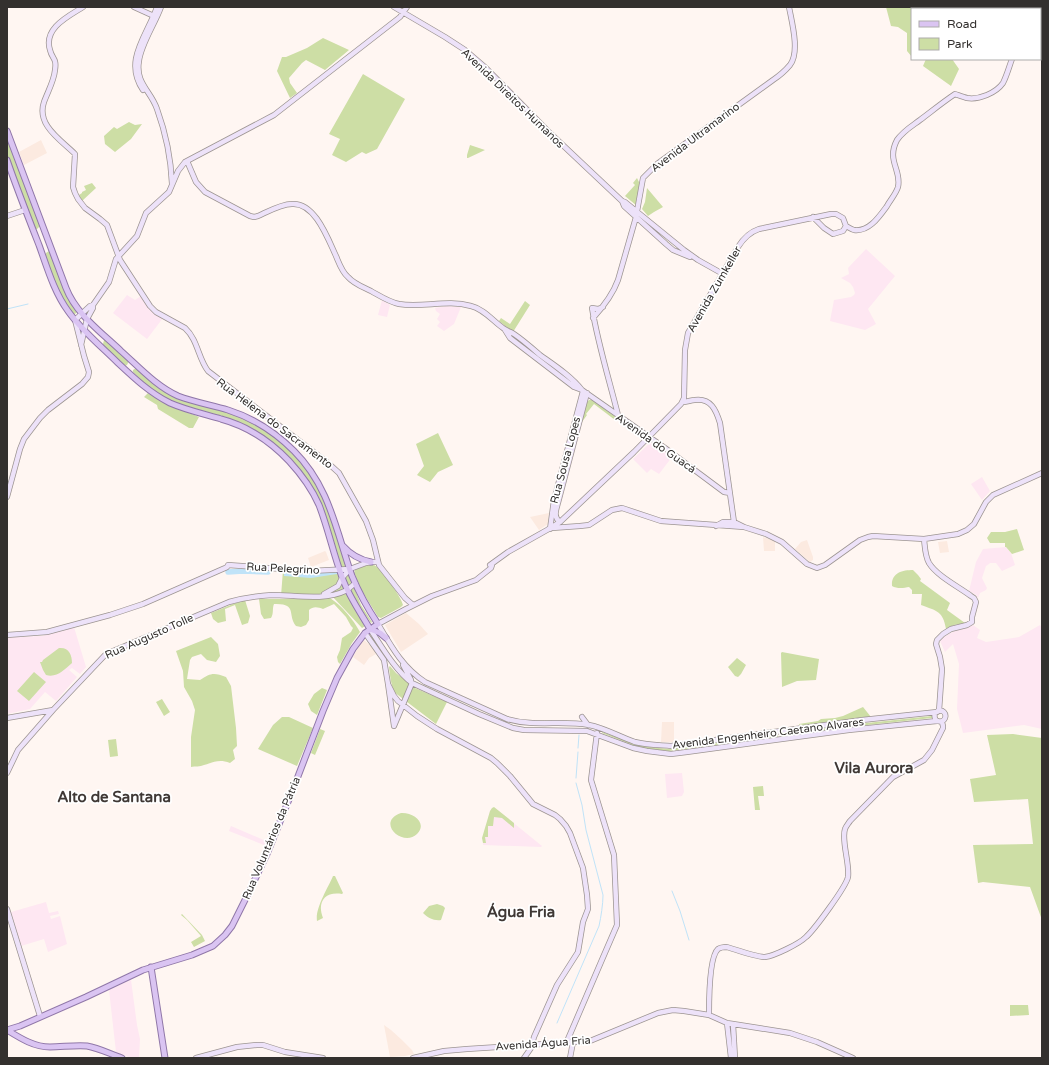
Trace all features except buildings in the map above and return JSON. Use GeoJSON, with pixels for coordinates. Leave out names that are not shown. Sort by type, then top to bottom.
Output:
{"type":"FeatureCollection","features":[{"type":"Feature","properties":{"kind":"main road","name":"Avenida Engenheiro Caetano Alvares"},"geometry":{"type":"LineString","coordinates":[[7,131],[68,294],[82,313],[156,383],[187,399],[241,415],[266,428],[289,446],[304,462],[325,494],[355,583],[365,604],[378,624]]}},
{"type":"Feature","properties":{"kind":"main road"},"geometry":{"type":"LineString","coordinates":[[7,160],[38,245],[65,308],[84,331],[131,375],[162,399],[182,408],[225,420],[246,428],[263,438],[283,455],[304,479],[318,504],[347,590],[371,628],[386,638]]}},
{"type":"Feature","properties":{"kind":"main road"},"geometry":{"type":"LineString","coordinates":[[38,245],[45,247],[49,242]]}},
{"type":"Feature","properties":{"kind":"main road"},"geometry":{"type":"LineString","coordinates":[[43,256],[46,251],[52,251]]}},
{"type":"Feature","properties":{"kind":"main road"},"geometry":{"type":"LineString","coordinates":[[95,341],[101,341],[104,338],[103,334]]}},
{"type":"Feature","properties":{"kind":"main road"},"geometry":{"type":"LineString","coordinates":[[123,367],[129,365],[129,358]]}},
{"type":"Feature","properties":{"kind":"main road"},"geometry":{"type":"LineString","coordinates":[[131,375],[133,369],[139,367]]}},
{"type":"Feature","properties":{"kind":"main road"},"geometry":{"type":"LineString","coordinates":[[342,544],[347,550],[358,557],[371,562]]}},
{"type":"Feature","properties":{"kind":"main road","name":"Rua Voluntários da Pátria"},"geometry":{"type":"LineString","coordinates":[[7,1030],[20,1026],[84,998],[138,972],[192,955],[209,947],[224,936],[232,926],[266,854],[337,678],[353,648],[365,633],[378,624]]}},
{"type":"Feature","properties":{"kind":"main road"},"geometry":{"type":"LineString","coordinates":[[151,967],[165,1058]]}},
{"type":"Feature","properties":{"kind":"main road"},"geometry":{"type":"LineString","coordinates":[[20,1026],[19,1032],[22,1038]]}},
{"type":"Feature","properties":{"kind":"main road"},"geometry":{"type":"LineString","coordinates":[[7,1030],[33,1044],[43,1046],[79,1046],[94,1048],[122,1058]]}},
{"type":"Feature","properties":{"kind":"street","name":"Rua Helena do Sacramento"},"geometry":{"type":"LineString","coordinates":[[83,7],[56,25],[50,36],[50,50],[55,60],[56,68],[43,106],[43,115],[49,130],[75,154],[73,186],[75,193],[83,207],[107,225],[118,257],[153,309],[185,328],[188,332],[195,342],[202,361],[208,371],[259,409],[339,473],[371,532],[378,562],[382,570],[405,598],[413,605]]}},
{"type":"Feature","properties":{"kind":"street"},"geometry":{"type":"LineString","coordinates":[[134,7],[156,17]]}},
{"type":"Feature","properties":{"kind":"street"},"geometry":{"type":"LineString","coordinates":[[156,17],[158,7]]}},
{"type":"Feature","properties":{"kind":"street"},"geometry":{"type":"LineString","coordinates":[[161,7],[137,55],[135,67],[139,85],[158,111],[163,125],[171,171],[172,186]]}},
{"type":"Feature","properties":{"kind":"street","name":"Avenida Direitos Humanos"},"geometry":{"type":"LineString","coordinates":[[394,7],[465,50],[486,68],[551,134],[622,201],[625,202],[636,215],[698,260],[723,274]]}},
{"type":"Feature","properties":{"kind":"street"},"geometry":{"type":"LineString","coordinates":[[81,345],[87,319],[93,305],[109,282],[115,262],[137,236],[146,213],[169,192],[181,166],[186,161],[274,115],[400,16],[407,7]]}},
{"type":"Feature","properties":{"kind":"street","name":"Avenida Ultramarino"},"geometry":{"type":"LineString","coordinates":[[593,318],[616,286],[636,215],[643,178],[657,164],[773,80],[789,66],[793,59],[795,48],[789,7]]}},
{"type":"Feature","properties":{"kind":"street"},"geometry":{"type":"LineString","coordinates":[[813,217],[824,228],[833,234],[843,231],[846,226],[855,230],[870,226],[879,216],[898,187],[893,152],[900,136],[955,94],[966,98],[973,98],[994,92],[1002,83],[1008,72],[1012,60]]}},
{"type":"Feature","properties":{"kind":"street","name":"Avenida do Guacá"},"geometry":{"type":"LineString","coordinates":[[186,161],[196,182],[205,192],[250,216],[258,216],[291,204],[297,204],[309,209],[325,232],[347,277],[359,286],[399,304],[426,305],[449,303],[477,308],[504,329],[510,338],[574,388],[584,392],[618,415],[724,492],[730,493]]}},
{"type":"Feature","properties":{"kind":"street"},"geometry":{"type":"LineString","coordinates":[[171,171],[178,172]]}},
{"type":"Feature","properties":{"kind":"street"},"geometry":{"type":"LineString","coordinates":[[7,216],[25,210]]}},
{"type":"Feature","properties":{"kind":"street","name":"Avenida Zumkeller"},"geometry":{"type":"LineString","coordinates":[[683,402],[685,350],[688,334],[741,243],[746,237],[761,228],[813,217],[836,214],[843,218],[846,226]]}},
{"type":"Feature","properties":{"kind":"street"},"geometry":{"type":"LineString","coordinates":[[7,497],[20,449],[24,440],[40,418],[82,384],[90,372],[84,356],[75,320],[93,305]]}},
{"type":"Feature","properties":{"kind":"street"},"geometry":{"type":"LineString","coordinates":[[603,306],[597,309],[592,308],[593,318],[618,415]]}},
{"type":"Feature","properties":{"kind":"street","name":"Rua Sousa Lopes"},"geometry":{"type":"LineString","coordinates":[[551,528],[584,392]]}},
{"type":"Feature","properties":{"kind":"street"},"geometry":{"type":"LineString","coordinates":[[560,522],[683,402],[697,399],[709,402],[716,411],[720,423],[730,493],[739,525]]}},
{"type":"Feature","properties":{"kind":"street"},"geometry":{"type":"LineString","coordinates":[[551,528],[586,526],[606,513],[620,508],[628,509],[661,521],[716,526],[724,524],[739,525],[774,537],[808,564],[816,568],[823,567],[853,545],[868,537],[924,539],[952,536],[963,532],[974,524],[986,502],[993,495],[1042,473]]}},
{"type":"Feature","properties":{"kind":"street","name":"Rua Sousa Lopes"},"geometry":{"type":"LineString","coordinates":[[553,515],[560,522]]}},
{"type":"Feature","properties":{"kind":"street"},"geometry":{"type":"LineString","coordinates":[[560,522],[576,526]]}},
{"type":"Feature","properties":{"kind":"street","name":"Rua Voluntários da Pátria"},"geometry":{"type":"LineString","coordinates":[[378,624],[432,596],[476,580],[508,552],[560,522]]}},
{"type":"Feature","properties":{"kind":"street"},"geometry":{"type":"LineString","coordinates":[[709,1015],[713,959],[717,950],[722,947],[727,947],[768,957],[806,938],[847,880],[848,873],[844,834],[846,826],[893,777],[924,760],[932,750],[943,728],[940,721],[935,717],[938,712],[942,669],[936,644],[937,640],[947,631],[972,622],[976,602],[971,596],[941,575],[929,564],[925,551],[924,539]]}},
{"type":"Feature","properties":{"kind":"street"},"geometry":{"type":"LineString","coordinates":[[350,569],[371,562],[378,562]]}},
{"type":"Feature","properties":{"kind":"street","name":"Rua Pelegrino"},"geometry":{"type":"LineString","coordinates":[[7,635],[47,632],[110,615],[143,604],[227,568],[228,565],[310,571],[350,569]]}},
{"type":"Feature","properties":{"kind":"street","name":"Rua Augusto Tolle"},"geometry":{"type":"LineString","coordinates":[[319,596],[335,588],[350,569]]}},
{"type":"Feature","properties":{"kind":"street","name":"Rua Augusto Tolle"},"geometry":{"type":"LineString","coordinates":[[7,773],[18,750],[53,710],[106,654],[220,605],[238,600],[271,596],[319,596],[337,594],[347,590],[355,583]]}},
{"type":"Feature","properties":{"kind":"street"},"geometry":{"type":"LineString","coordinates":[[405,598],[406,609]]}},
{"type":"Feature","properties":{"kind":"street","name":"Avenida Engenheiro Caetano Alvares"},"geometry":{"type":"LineString","coordinates":[[378,624],[402,661],[414,674],[425,682],[507,719],[519,723],[529,724],[588,725],[598,727],[636,742],[660,746],[671,746],[870,719],[938,712]]}},
{"type":"Feature","properties":{"kind":"street","name":"Avenida Engenheiro Caetano Alvares"},"geometry":{"type":"LineString","coordinates":[[371,628],[378,642],[397,668],[412,683],[479,714],[513,728],[524,730],[580,730],[592,732],[640,750],[664,754],[884,726],[940,721]]}},
{"type":"Feature","properties":{"kind":"street"},"geometry":{"type":"LineString","coordinates":[[365,633],[384,660],[397,668]]}},
{"type":"Feature","properties":{"kind":"street"},"geometry":{"type":"LineString","coordinates":[[378,642],[384,660],[394,726],[412,683],[404,669],[402,661]]}},
{"type":"Feature","properties":{"kind":"street"},"geometry":{"type":"LineString","coordinates":[[388,684],[394,696],[417,716],[497,763],[514,780],[533,804],[560,819],[570,833],[584,870],[588,909],[583,921],[578,952],[557,985],[534,1037],[531,1049],[524,1058]]}},
{"type":"Feature","properties":{"kind":"street"},"geometry":{"type":"LineString","coordinates":[[7,718],[53,710]]}},
{"type":"Feature","properties":{"kind":"street"},"geometry":{"type":"LineString","coordinates":[[938,712],[942,711],[946,714],[946,719],[940,721]]}},
{"type":"Feature","properties":{"kind":"street"},"geometry":{"type":"LineString","coordinates":[[582,717],[588,725]]}},
{"type":"Feature","properties":{"kind":"street"},"geometry":{"type":"LineString","coordinates":[[559,724],[559,731]]}},
{"type":"Feature","properties":{"kind":"street"},"geometry":{"type":"LineString","coordinates":[[568,1042],[569,1036],[617,925],[614,855],[591,780],[598,727]]}},
{"type":"Feature","properties":{"kind":"street"},"geometry":{"type":"LineString","coordinates":[[780,731],[781,739]]}},
{"type":"Feature","properties":{"kind":"street"},"geometry":{"type":"LineString","coordinates":[[7,909],[40,1016]]}},
{"type":"Feature","properties":{"kind":"street","name":"Avenida Água Fria"},"geometry":{"type":"LineString","coordinates":[[412,1058],[438,1052],[532,1044],[592,1041],[658,1013],[669,1011],[684,1011],[709,1015],[727,1023],[796,1035],[817,1042],[853,1058]]}},
{"type":"Feature","properties":{"kind":"street"},"geometry":{"type":"LineString","coordinates":[[727,1023],[731,1058]]}},
{"type":"Feature","properties":{"kind":"street"},"geometry":{"type":"LineString","coordinates":[[733,1024],[735,1058]]}},
{"type":"Feature","properties":{"kind":"street"},"geometry":{"type":"LineString","coordinates":[[570,1058],[573,1042]]}},
{"type":"Feature","properties":{"kind":"street"},"geometry":{"type":"LineString","coordinates":[[196,1058],[242,1046],[261,1045],[285,1052],[323,1058]]}},
{"type":"Feature","properties":{"kind":"shaded area"},"geometry":{"type":"Polygon","coordinates":[[[41,140],[47,153],[24,165],[19,152],[41,140]]]}},
{"type":"Feature","properties":{"kind":"shaded area"},"geometry":{"type":"Polygon","coordinates":[[[866,249],[895,276],[868,309],[876,324],[865,330],[830,321],[834,300],[851,297],[855,293],[850,283],[841,278],[849,274],[848,268],[866,249]]]}},
{"type":"Feature","properties":{"kind":"shaded area"},"geometry":{"type":"Polygon","coordinates":[[[127,295],[135,300],[141,296],[148,307],[163,318],[147,339],[113,313],[127,295]]]}},
{"type":"Feature","properties":{"kind":"shaded area"},"geometry":{"type":"Polygon","coordinates":[[[382,300],[390,305],[387,317],[378,315],[382,300]]]}},
{"type":"Feature","properties":{"kind":"shaded area"},"geometry":{"type":"Polygon","coordinates":[[[447,306],[461,307],[454,324],[444,331],[437,326],[440,322],[437,319],[440,314],[435,308],[447,306]]]}},
{"type":"Feature","properties":{"kind":"shaded area"},"geometry":{"type":"Polygon","coordinates":[[[651,442],[672,457],[659,474],[651,469],[647,473],[633,459],[651,442]]]}},
{"type":"Feature","properties":{"kind":"shaded area"},"geometry":{"type":"Polygon","coordinates":[[[982,477],[990,491],[982,500],[971,484],[982,477]]]}},
{"type":"Feature","properties":{"kind":"shaded area"},"geometry":{"type":"Polygon","coordinates":[[[549,513],[548,524],[539,530],[530,517],[549,513]]]}},
{"type":"Feature","properties":{"kind":"shaded area"},"geometry":{"type":"Polygon","coordinates":[[[763,537],[775,541],[775,551],[764,551],[763,537]]]}},
{"type":"Feature","properties":{"kind":"shaded area"},"geometry":{"type":"Polygon","coordinates":[[[807,540],[813,557],[813,560],[810,562],[795,549],[801,542],[807,540]]]}},
{"type":"Feature","properties":{"kind":"shaded area"},"geometry":{"type":"Polygon","coordinates":[[[947,541],[949,552],[940,553],[938,542],[947,541]]]}},
{"type":"Feature","properties":{"kind":"shaded area"},"geometry":{"type":"Polygon","coordinates":[[[1006,547],[1011,553],[1015,565],[1002,571],[996,563],[990,563],[986,566],[982,578],[987,588],[980,593],[978,598],[969,591],[976,562],[983,549],[1006,547]]]}},
{"type":"Feature","properties":{"kind":"shaded area"},"geometry":{"type":"Polygon","coordinates":[[[325,551],[329,560],[311,567],[308,558],[325,551]]]}},
{"type":"Feature","properties":{"kind":"shaded area"},"geometry":{"type":"Polygon","coordinates":[[[406,613],[428,634],[401,652],[385,625],[406,613]]]}},
{"type":"Feature","properties":{"kind":"shaded area"},"geometry":{"type":"Polygon","coordinates":[[[973,625],[980,630],[977,638],[986,642],[1019,637],[1040,625],[1042,628],[1042,729],[1024,725],[963,733],[957,709],[959,664],[953,644],[945,652],[940,641],[956,630],[973,625]]]}},
{"type":"Feature","properties":{"kind":"shaded area"},"geometry":{"type":"Polygon","coordinates":[[[74,627],[86,667],[80,674],[72,668],[69,670],[77,677],[56,701],[45,692],[30,709],[7,714],[7,637],[42,636],[74,627]]]}},
{"type":"Feature","properties":{"kind":"shaded area"},"geometry":{"type":"Polygon","coordinates":[[[364,640],[372,647],[376,654],[369,658],[364,665],[353,657],[364,640]]]}},
{"type":"Feature","properties":{"kind":"shaded area"},"geometry":{"type":"Polygon","coordinates":[[[662,722],[674,722],[674,742],[661,742],[662,722]]]}},
{"type":"Feature","properties":{"kind":"shaded area"},"geometry":{"type":"Polygon","coordinates":[[[682,773],[684,792],[682,796],[667,798],[665,774],[682,773]]]}},
{"type":"Feature","properties":{"kind":"shaded area"},"geometry":{"type":"Polygon","coordinates":[[[495,808],[542,846],[483,845],[490,811],[495,808]]]}},
{"type":"Feature","properties":{"kind":"shaded area"},"geometry":{"type":"Polygon","coordinates":[[[231,826],[266,841],[264,845],[229,831],[231,826]]]}},
{"type":"Feature","properties":{"kind":"shaded area"},"geometry":{"type":"Polygon","coordinates":[[[46,902],[49,913],[58,911],[59,914],[50,916],[51,919],[60,916],[67,944],[48,952],[44,939],[21,946],[11,912],[46,902]]]}},
{"type":"Feature","properties":{"kind":"shaded area"},"geometry":{"type":"Polygon","coordinates":[[[131,980],[140,1039],[139,1058],[131,1058],[116,1052],[109,990],[131,980]]]}},
{"type":"Feature","properties":{"kind":"shaded area"},"geometry":{"type":"Polygon","coordinates":[[[384,1025],[402,1040],[414,1054],[390,1057],[384,1025]]]}},
{"type":"Feature","properties":{"kind":"green space"},"geometry":{"type":"Polygon","coordinates":[[[886,7],[937,7],[911,8],[911,56],[907,51],[907,33],[898,27],[891,26],[886,7]]]}},
{"type":"Feature","properties":{"kind":"green space"},"geometry":{"type":"Polygon","coordinates":[[[323,38],[349,50],[325,70],[306,60],[302,63],[289,78],[290,83],[297,93],[290,98],[277,71],[282,57],[286,57],[307,48],[323,38]]]}},
{"type":"Feature","properties":{"kind":"green space"},"geometry":{"type":"Polygon","coordinates":[[[926,60],[953,60],[959,69],[951,86],[923,66],[926,60]]]}},
{"type":"Feature","properties":{"kind":"green space"},"geometry":{"type":"Polygon","coordinates":[[[363,74],[405,99],[377,149],[366,154],[362,152],[346,162],[332,155],[340,139],[329,134],[363,74]]]}},
{"type":"Feature","properties":{"kind":"green space"},"geometry":{"type":"Polygon","coordinates":[[[129,122],[135,125],[142,124],[131,139],[115,152],[105,144],[104,136],[114,127],[117,129],[129,122]]]}},
{"type":"Feature","properties":{"kind":"green space"},"geometry":{"type":"Polygon","coordinates":[[[7,136],[40,226],[37,229],[35,229],[7,155],[7,136]]]}},
{"type":"Feature","properties":{"kind":"green space"},"geometry":{"type":"Polygon","coordinates":[[[470,145],[485,150],[467,158],[470,145]]]}},
{"type":"Feature","properties":{"kind":"green space"},"geometry":{"type":"Polygon","coordinates":[[[637,178],[640,184],[637,206],[625,196],[635,185],[633,183],[637,178]]]}},
{"type":"Feature","properties":{"kind":"green space"},"geometry":{"type":"Polygon","coordinates":[[[92,183],[96,188],[82,201],[79,195],[86,190],[84,186],[92,183]]]}},
{"type":"Feature","properties":{"kind":"green space"},"geometry":{"type":"Polygon","coordinates":[[[647,188],[663,207],[648,216],[642,209],[645,202],[647,188]]]}},
{"type":"Feature","properties":{"kind":"green space"},"geometry":{"type":"Polygon","coordinates":[[[49,251],[78,311],[74,315],[61,294],[51,271],[45,255],[49,251]]]}},
{"type":"Feature","properties":{"kind":"green space"},"geometry":{"type":"Polygon","coordinates":[[[525,301],[530,305],[513,332],[499,321],[501,318],[510,324],[525,301]]]}},
{"type":"Feature","properties":{"kind":"green space"},"geometry":{"type":"Polygon","coordinates":[[[104,340],[106,340],[129,361],[127,365],[125,366],[104,347],[104,340]]]}},
{"type":"Feature","properties":{"kind":"green space"},"geometry":{"type":"Polygon","coordinates":[[[136,368],[155,385],[167,393],[180,399],[234,413],[250,421],[272,435],[295,455],[307,469],[322,494],[353,582],[348,586],[315,492],[303,473],[293,461],[258,432],[226,417],[171,401],[153,391],[133,372],[136,368]]]}},
{"type":"Feature","properties":{"kind":"green space"},"geometry":{"type":"Polygon","coordinates":[[[148,393],[162,402],[199,417],[193,428],[189,428],[158,409],[157,405],[144,397],[148,393]]]}},
{"type":"Feature","properties":{"kind":"green space"},"geometry":{"type":"Polygon","coordinates":[[[589,400],[592,400],[617,418],[615,420],[594,404],[581,422],[586,403],[589,400]]]}},
{"type":"Feature","properties":{"kind":"green space"},"geometry":{"type":"Polygon","coordinates":[[[438,433],[453,465],[438,472],[430,482],[417,475],[424,466],[416,444],[438,433]]]}},
{"type":"Feature","properties":{"kind":"green space"},"geometry":{"type":"Polygon","coordinates":[[[1017,529],[1024,550],[1012,554],[1005,547],[1005,543],[990,543],[987,538],[991,532],[1005,532],[1017,529]]]}},
{"type":"Feature","properties":{"kind":"green space"},"geometry":{"type":"Polygon","coordinates":[[[370,564],[377,567],[384,575],[396,591],[403,605],[381,618],[378,617],[362,591],[354,573],[355,570],[370,564]]]}},
{"type":"Feature","properties":{"kind":"green space"},"geometry":{"type":"Polygon","coordinates":[[[339,569],[367,625],[362,628],[331,595],[281,596],[283,570],[339,569]]]}},
{"type":"Feature","properties":{"kind":"green space"},"geometry":{"type":"Polygon","coordinates":[[[913,570],[921,579],[920,581],[950,603],[947,610],[965,623],[954,625],[946,629],[943,618],[938,612],[921,605],[922,594],[912,594],[912,590],[909,587],[898,588],[892,586],[895,575],[901,572],[913,570]]]}},
{"type":"Feature","properties":{"kind":"green space"},"geometry":{"type":"Polygon","coordinates":[[[354,587],[361,605],[372,622],[371,623],[361,608],[356,605],[349,591],[354,587]]]}},
{"type":"Feature","properties":{"kind":"green space"},"geometry":{"type":"Polygon","coordinates":[[[330,598],[347,613],[360,632],[340,664],[337,657],[342,638],[351,632],[353,628],[346,617],[334,604],[323,609],[316,607],[309,610],[309,620],[306,625],[301,627],[296,626],[293,622],[291,610],[286,605],[274,604],[271,618],[264,619],[261,614],[259,599],[306,599],[330,598]]]}},
{"type":"Feature","properties":{"kind":"green space"},"geometry":{"type":"Polygon","coordinates":[[[245,600],[250,616],[248,623],[242,625],[235,605],[225,609],[226,621],[218,623],[213,619],[211,613],[245,600]]]}},
{"type":"Feature","properties":{"kind":"green space"},"geometry":{"type":"Polygon","coordinates":[[[211,637],[218,644],[220,656],[216,662],[207,660],[201,654],[192,657],[190,660],[187,679],[200,680],[212,674],[218,674],[226,677],[231,686],[236,728],[237,746],[233,750],[235,759],[230,763],[217,761],[201,766],[191,767],[191,737],[195,710],[184,687],[183,671],[176,651],[211,637]]]}},
{"type":"Feature","properties":{"kind":"green space"},"geometry":{"type":"Polygon","coordinates":[[[59,648],[68,650],[72,663],[57,674],[50,676],[46,675],[40,662],[59,648]]]}},
{"type":"Feature","properties":{"kind":"green space"},"geometry":{"type":"Polygon","coordinates":[[[782,652],[819,659],[816,680],[797,681],[782,687],[782,652]]]}},
{"type":"Feature","properties":{"kind":"green space"},"geometry":{"type":"Polygon","coordinates":[[[737,658],[746,665],[738,677],[735,676],[728,667],[737,658]]]}},
{"type":"Feature","properties":{"kind":"green space"},"geometry":{"type":"Polygon","coordinates":[[[390,666],[396,673],[415,688],[447,702],[436,724],[394,692],[390,677],[390,666]]]}},
{"type":"Feature","properties":{"kind":"green space"},"geometry":{"type":"Polygon","coordinates":[[[34,672],[46,682],[29,701],[17,691],[34,672]]]}},
{"type":"Feature","properties":{"kind":"green space"},"geometry":{"type":"Polygon","coordinates":[[[322,688],[327,690],[317,715],[311,711],[308,704],[314,694],[322,688]]]}},
{"type":"Feature","properties":{"kind":"green space"},"geometry":{"type":"Polygon","coordinates":[[[162,699],[170,712],[164,716],[156,702],[162,699]]]}},
{"type":"Feature","properties":{"kind":"green space"},"geometry":{"type":"Polygon","coordinates":[[[863,707],[871,717],[800,727],[799,724],[843,716],[863,707]]]}},
{"type":"Feature","properties":{"kind":"green space"},"geometry":{"type":"Polygon","coordinates":[[[932,716],[932,718],[784,736],[783,734],[848,725],[932,716]]]}},
{"type":"Feature","properties":{"kind":"green space"},"geometry":{"type":"Polygon","coordinates":[[[282,717],[289,717],[313,728],[297,766],[258,749],[273,725],[282,717]]]}},
{"type":"Feature","properties":{"kind":"green space"},"geometry":{"type":"Polygon","coordinates":[[[320,729],[325,731],[315,755],[311,753],[320,729]]]}},
{"type":"Feature","properties":{"kind":"green space"},"geometry":{"type":"Polygon","coordinates":[[[602,732],[635,744],[669,749],[778,735],[778,737],[669,751],[647,749],[635,746],[602,732]]]}},
{"type":"Feature","properties":{"kind":"green space"},"geometry":{"type":"Polygon","coordinates":[[[1013,734],[1042,738],[1042,920],[1030,887],[983,882],[978,883],[973,845],[1033,844],[1028,799],[974,802],[970,779],[996,775],[987,735],[1013,734]]]}},
{"type":"Feature","properties":{"kind":"green space"},"geometry":{"type":"Polygon","coordinates":[[[116,739],[118,756],[110,757],[108,740],[116,739]]]}},
{"type":"Feature","properties":{"kind":"green space"},"geometry":{"type":"Polygon","coordinates":[[[763,786],[764,796],[758,796],[760,810],[755,810],[753,787],[763,786]]]}},
{"type":"Feature","properties":{"kind":"green space"},"geometry":{"type":"Polygon","coordinates":[[[494,807],[514,823],[514,828],[502,818],[494,817],[493,826],[488,826],[488,837],[485,837],[486,843],[483,843],[482,838],[490,811],[494,807]]]}},
{"type":"Feature","properties":{"kind":"green space"},"geometry":{"type":"Polygon","coordinates":[[[401,813],[410,814],[418,819],[421,826],[417,834],[405,838],[394,832],[391,827],[391,822],[394,817],[401,813]]]}},
{"type":"Feature","properties":{"kind":"green space"},"geometry":{"type":"Polygon","coordinates":[[[333,876],[335,876],[343,893],[326,896],[321,908],[323,918],[317,921],[320,904],[333,876]]]}},
{"type":"Feature","properties":{"kind":"green space"},"geometry":{"type":"Polygon","coordinates":[[[437,904],[445,908],[441,920],[431,919],[423,913],[429,906],[437,904]]]}},
{"type":"Feature","properties":{"kind":"green space"},"geometry":{"type":"Polygon","coordinates":[[[182,914],[202,935],[205,941],[194,947],[191,942],[201,936],[181,915],[182,914]]]}},
{"type":"Feature","properties":{"kind":"green space"},"geometry":{"type":"Polygon","coordinates":[[[1010,1005],[1028,1005],[1029,1015],[1010,1016],[1010,1005]]]}},
{"type":"Feature","properties":{"kind":"water"},"geometry":{"type":"Polygon","coordinates":[[[337,571],[337,574],[311,578],[284,576],[284,572],[310,574],[337,571]]]}},
{"type":"Feature","properties":{"kind":"waterway"},"geometry":{"type":"LineString","coordinates":[[7,309],[28,304]]}},
{"type":"Feature","properties":{"kind":"waterway"},"geometry":{"type":"LineString","coordinates":[[228,572],[268,572]]}},
{"type":"Feature","properties":{"kind":"waterway"},"geometry":{"type":"LineString","coordinates":[[578,748],[579,735]]}},
{"type":"Feature","properties":{"kind":"waterway"},"geometry":{"type":"LineString","coordinates":[[576,778],[578,752]]}},
{"type":"Feature","properties":{"kind":"waterway"},"geometry":{"type":"LineString","coordinates":[[557,1023],[599,926],[603,902],[603,895],[586,830],[582,805],[576,783]]}},
{"type":"Feature","properties":{"kind":"waterway"},"geometry":{"type":"LineString","coordinates":[[672,891],[689,940]]}},
{"type":"Feature","properties":{"kind":"district","name":"Vila Aurora"},"geometry":{"type":"Point","coordinates":[874,768]}},
{"type":"Feature","properties":{"kind":"district","name":"Alto de Santana"},"geometry":{"type":"Point","coordinates":[114,797]}},
{"type":"Feature","properties":{"kind":"district","name":"Água Fria"},"geometry":{"type":"Point","coordinates":[521,912]}}]}
